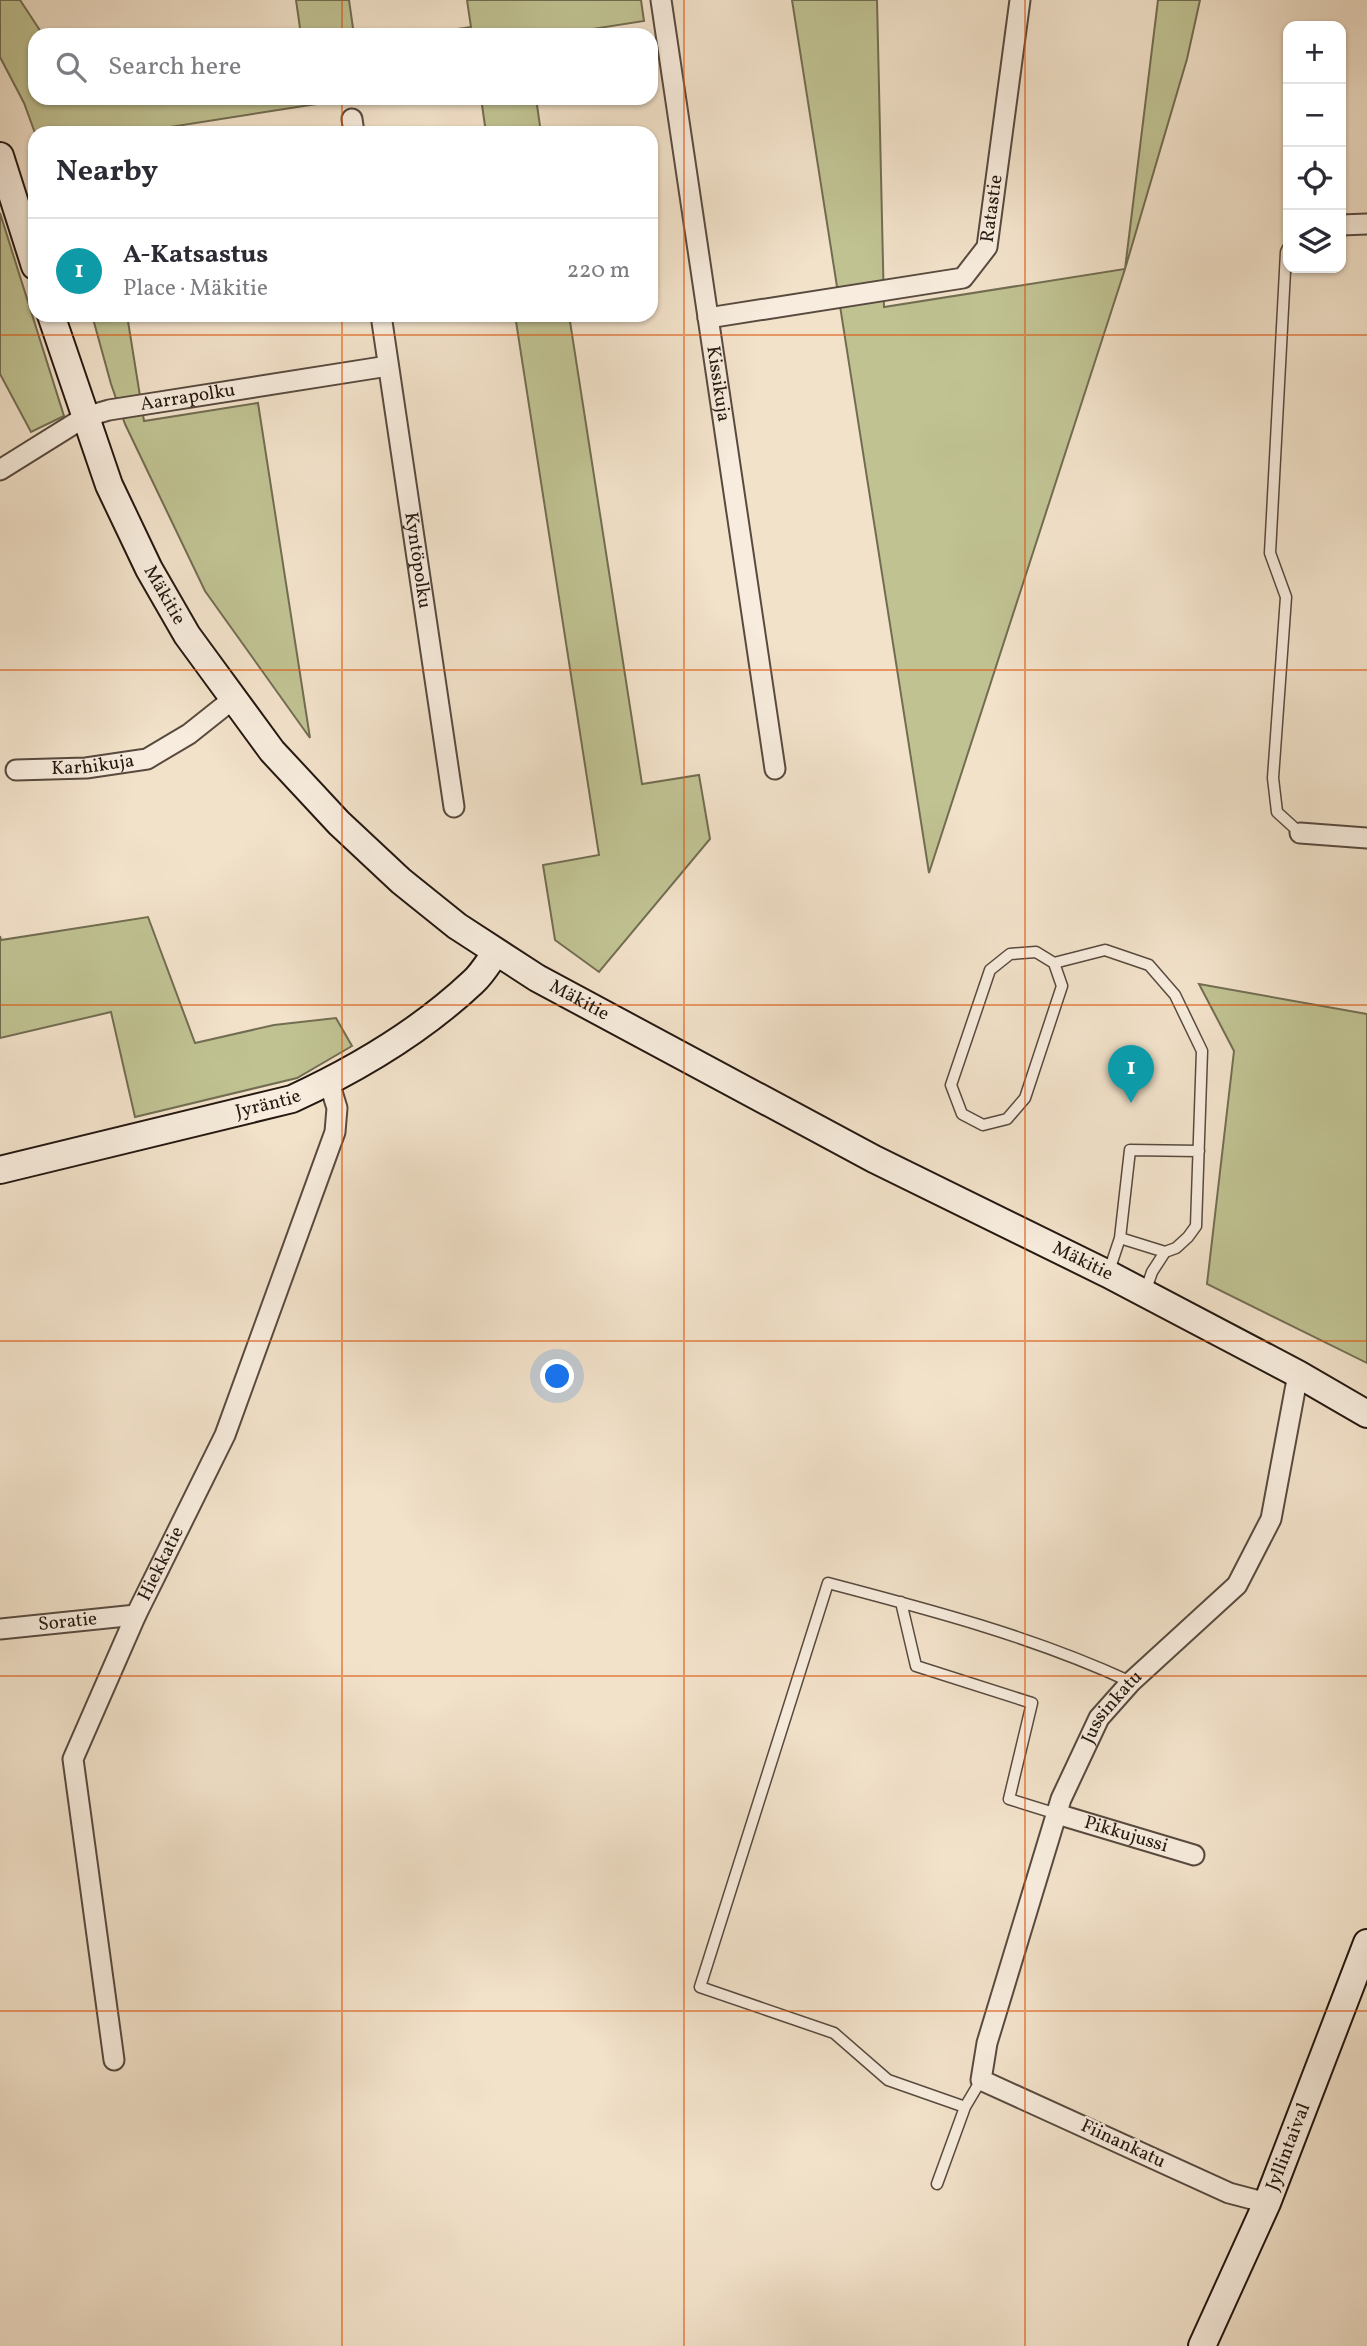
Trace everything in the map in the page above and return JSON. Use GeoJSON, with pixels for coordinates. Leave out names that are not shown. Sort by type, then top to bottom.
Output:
{"type":"FeatureCollection","features":[{"type":"Feature","properties":{"kind":"street","name":"Kissikuja"},"geometry":{"type":"LineString","coordinates":[[661,0],[775,768]]}},
{"type":"Feature","properties":{"kind":"street","name":"Ratastie"},"geometry":{"type":"LineString","coordinates":[[708,318],[963,278],[987,247],[1020,0]]}},
{"type":"Feature","properties":{"kind":"street"},"geometry":{"type":"LineString","coordinates":[[0,156],[28,244]]}},
{"type":"Feature","properties":{"kind":"street"},"geometry":{"type":"LineString","coordinates":[[1346,225],[1367,224]]}},
{"type":"Feature","properties":{"kind":"street","name":"Mäkitie"},"geometry":{"type":"LineString","coordinates":[[53,322],[109,485],[149,569],[187,635],[272,751],[339,823],[410,888],[457,926],[537,978],[862,1152],[1108,1274],[1298,1374],[1367,1414]]}},
{"type":"Feature","properties":{"kind":"street","name":"Kyntöpolku"},"geometry":{"type":"LineString","coordinates":[[382,322],[454,807]]}},
{"type":"Feature","properties":{"kind":"street","name":"Aarrapolku"},"geometry":{"type":"LineString","coordinates":[[0,470],[85,417],[158,401],[388,366]]}},
{"type":"Feature","properties":{"kind":"street","name":"Karhikuja"},"geometry":{"type":"LineString","coordinates":[[16,770],[86,768],[147,759],[189,734],[233,699]]}},
{"type":"Feature","properties":{"kind":"street"},"geometry":{"type":"LineString","coordinates":[[1300,833],[1367,838]]}},
{"type":"Feature","properties":{"kind":"street","name":"Jyräntie"},"geometry":{"type":"LineString","coordinates":[[0,1170],[292,1099],[373,1057],[433,1014],[475,981],[496,952]]}},
{"type":"Feature","properties":{"kind":"street","name":"Hiekkatie"},"geometry":{"type":"LineString","coordinates":[[114,2060],[73,1759],[136,1615],[225,1435],[265,1330],[335,1132],[337,1108],[329,1082]]}},
{"type":"Feature","properties":{"kind":"street","name":"Jussinkatu"},"geometry":{"type":"LineString","coordinates":[[981,2080],[987,2043],[1061,1799],[1099,1718],[1131,1682],[1237,1585],[1271,1519],[1298,1374]]}},
{"type":"Feature","properties":{"kind":"street","name":"Soratie"},"geometry":{"type":"LineString","coordinates":[[0,1629],[136,1615]]}},
{"type":"Feature","properties":{"kind":"street","name":"Pikkujussi"},"geometry":{"type":"LineString","coordinates":[[1056,1814],[1194,1855]]}},
{"type":"Feature","properties":{"kind":"street","name":"Jyllintaival"},"geometry":{"type":"LineString","coordinates":[[1202,2346],[1267,2203],[1367,1943]]}},
{"type":"Feature","properties":{"kind":"street","name":"Fiinankatu"},"geometry":{"type":"LineString","coordinates":[[981,2080],[1229,2193],[1267,2203]]}},
{"type":"Feature","properties":{"kind":"lane"},"geometry":{"type":"LineString","coordinates":[[1285,273],[1270,553],[1286,597],[1273,778],[1277,811],[1300,833]]}},
{"type":"Feature","properties":{"kind":"lane"},"geometry":{"type":"LineString","coordinates":[[1054,963],[1062,986],[1025,1098],[1007,1119],[982,1125],[962,1114],[951,1085],[990,970],[1010,954],[1036,952],[1054,963],[1104,950],[1149,965],[1175,995],[1202,1051],[1196,1226],[1176,1248],[1165,1252],[1152,1272],[1145,1294]]}},
{"type":"Feature","properties":{"kind":"lane"},"geometry":{"type":"LineString","coordinates":[[1108,1274],[1120,1238],[1130,1150],[1199,1150]]}},
{"type":"Feature","properties":{"kind":"lane"},"geometry":{"type":"LineString","coordinates":[[1120,1238],[1165,1252]]}},
{"type":"Feature","properties":{"kind":"lane"},"geometry":{"type":"LineString","coordinates":[[965,2107],[888,2080],[834,2033],[700,1987],[828,1583],[960,1618],[1075,1658],[1131,1682]]}},
{"type":"Feature","properties":{"kind":"lane"},"geometry":{"type":"LineString","coordinates":[[901,1602],[916,1666],[1032,1703],[1009,1799],[1056,1814]]}},
{"type":"Feature","properties":{"kind":"lane"},"geometry":{"type":"LineString","coordinates":[[937,2184],[965,2107],[981,2080]]}},
{"type":"Feature","properties":{"kind":"green space"},"geometry":{"type":"Polygon","coordinates":[[[0,0],[20,0],[38,28],[28,28],[28,105],[310,105],[177,126],[32,126],[24,103],[0,57],[0,0]]]}},
{"type":"Feature","properties":{"kind":"green space"},"geometry":{"type":"Polygon","coordinates":[[[296,0],[349,0],[353,28],[300,28],[296,0]]]}},
{"type":"Feature","properties":{"kind":"green space"},"geometry":{"type":"Polygon","coordinates":[[[467,0],[641,0],[644,21],[599,28],[464,28],[471,27],[467,0]]]}},
{"type":"Feature","properties":{"kind":"green space"},"geometry":{"type":"Polygon","coordinates":[[[792,0],[877,0],[884,307],[1125,269],[929,873],[792,0]]]}},
{"type":"Feature","properties":{"kind":"green space"},"geometry":{"type":"Polygon","coordinates":[[[1158,0],[1200,0],[1187,59],[1125,269],[1158,0]]]}},
{"type":"Feature","properties":{"kind":"green space"},"geometry":{"type":"Polygon","coordinates":[[[482,105],[537,105],[540,126],[485,126],[482,105]]]}},
{"type":"Feature","properties":{"kind":"green space"},"geometry":{"type":"Polygon","coordinates":[[[0,213],[28,302],[28,322],[34,322],[64,416],[31,432],[0,374],[0,213]]]}},
{"type":"Feature","properties":{"kind":"green space"},"geometry":{"type":"Polygon","coordinates":[[[94,322],[128,322],[144,421],[258,403],[310,738],[205,591],[125,424],[94,322]]]}},
{"type":"Feature","properties":{"kind":"green space"},"geometry":{"type":"Polygon","coordinates":[[[516,322],[570,322],[642,784],[699,775],[710,839],[599,972],[555,940],[543,865],[599,855],[516,322]]]}},
{"type":"Feature","properties":{"kind":"green space"},"geometry":{"type":"Polygon","coordinates":[[[148,917],[195,1043],[274,1025],[336,1018],[352,1046],[297,1078],[135,1117],[111,1012],[0,1038],[0,936],[1,940],[148,917]]]}},
{"type":"Feature","properties":{"kind":"green space"},"geometry":{"type":"Polygon","coordinates":[[[1199,984],[1367,1014],[1367,1363],[1207,1284],[1234,1051],[1199,984]]]}},
{"type":"Feature","properties":{"kind":"place","name":"A-Katsastus"},"geometry":{"type":"Point","coordinates":[1131,1103]}}]}
